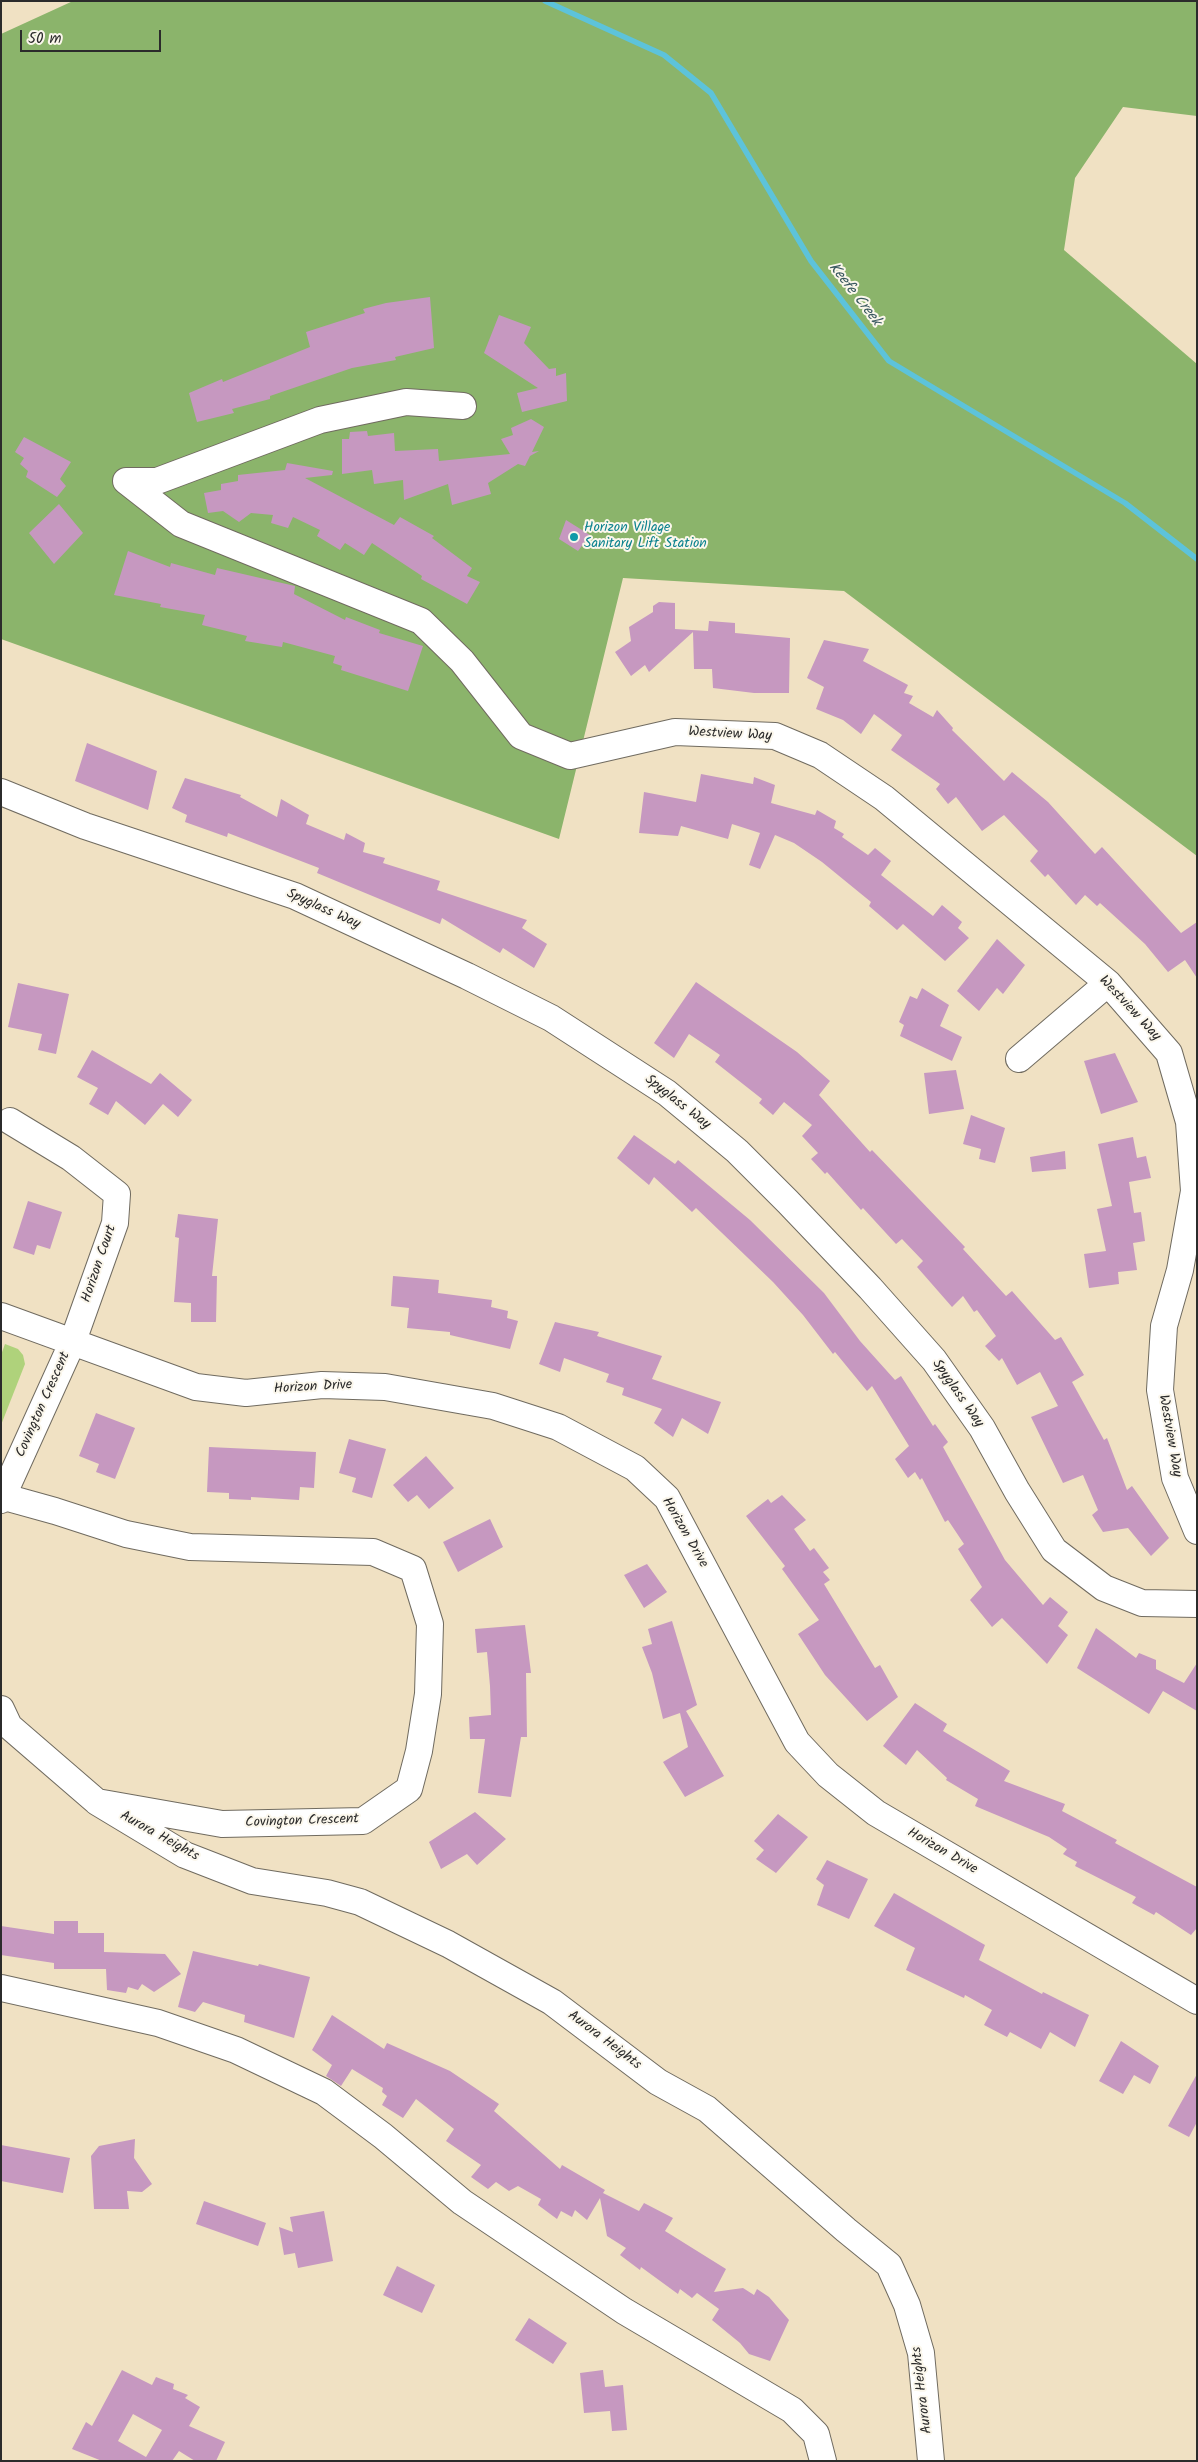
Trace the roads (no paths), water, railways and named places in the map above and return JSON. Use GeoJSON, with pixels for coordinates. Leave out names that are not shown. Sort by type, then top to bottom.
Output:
{"type":"FeatureCollection","features":[{"type":"Feature","properties":{"kind":"street","name":"Westview Way"},"geometry":{"type":"LineString","coordinates":[[463,406],[406,402],[320,420],[157,481],[126,481],[181,524],[421,621],[462,661],[521,736],[570,756],[674,732],[775,736],[820,755],[884,798],[1108,983],[1169,1053],[1189,1122],[1194,1191],[1180,1270],[1164,1326],[1160,1390],[1175,1478],[1197,1531]]}},
{"type":"Feature","properties":{"kind":"street","name":"Spyglass Way"},"geometry":{"type":"LineString","coordinates":[[1,792],[85,826],[294,896],[468,976],[551,1018],[667,1092],[737,1151],[788,1202],[870,1288],[934,1360],[982,1428],[1054,1550],[1104,1588],[1142,1603],[1197,1604]]}},
{"type":"Feature","properties":{"kind":"street"},"geometry":{"type":"LineString","coordinates":[[1019,1059],[1108,983]]}},
{"type":"Feature","properties":{"kind":"street","name":"Horizon Court"},"geometry":{"type":"LineString","coordinates":[[10,1121],[71,1158],[117,1194],[115,1223],[73,1341]]}},
{"type":"Feature","properties":{"kind":"street","name":"Horizon Drive"},"geometry":{"type":"LineString","coordinates":[[1,1316],[196,1388],[246,1393],[322,1385],[385,1387],[493,1406],[558,1428],[635,1468],[667,1498],[798,1742],[828,1775],[876,1813],[1197,2001]]}},
{"type":"Feature","properties":{"kind":"street","name":"Covington Crescent"},"geometry":{"type":"LineString","coordinates":[[73,1341],[2,1498],[126,1534],[190,1547],[373,1552],[413,1568],[430,1624],[428,1694],[420,1751],[409,1789],[363,1821],[222,1824],[97,1802]]}},
{"type":"Feature","properties":{"kind":"street"},"geometry":{"type":"LineString","coordinates":[[1,1709],[8,1726],[97,1802]]}},
{"type":"Feature","properties":{"kind":"street","name":"Aurora Heights"},"geometry":{"type":"LineString","coordinates":[[97,1802],[185,1855],[252,1881],[327,1893],[360,1902],[448,1944],[552,2002],[658,2082],[707,2109],[889,2265],[907,2305],[921,2353],[931,2461]]}},
{"type":"Feature","properties":{"kind":"street"},"geometry":{"type":"LineString","coordinates":[[1,1988],[158,2023],[236,2050],[324,2092],[383,2136],[462,2202],[624,2311],[792,2410],[816,2434],[822,2461]]}},
{"type":"Feature","properties":{"kind":"waterway","name":"Keefe Creek"},"geometry":{"type":"LineString","coordinates":[[545,1],[664,55],[711,93],[811,261],[889,361],[1125,503],[1197,559]]}},
{"type":"Feature","properties":{"kind":"place","name":"Horizon Village Sanitary Lift Station"},"geometry":{"type":"Point","coordinates":[574,537]}}]}
